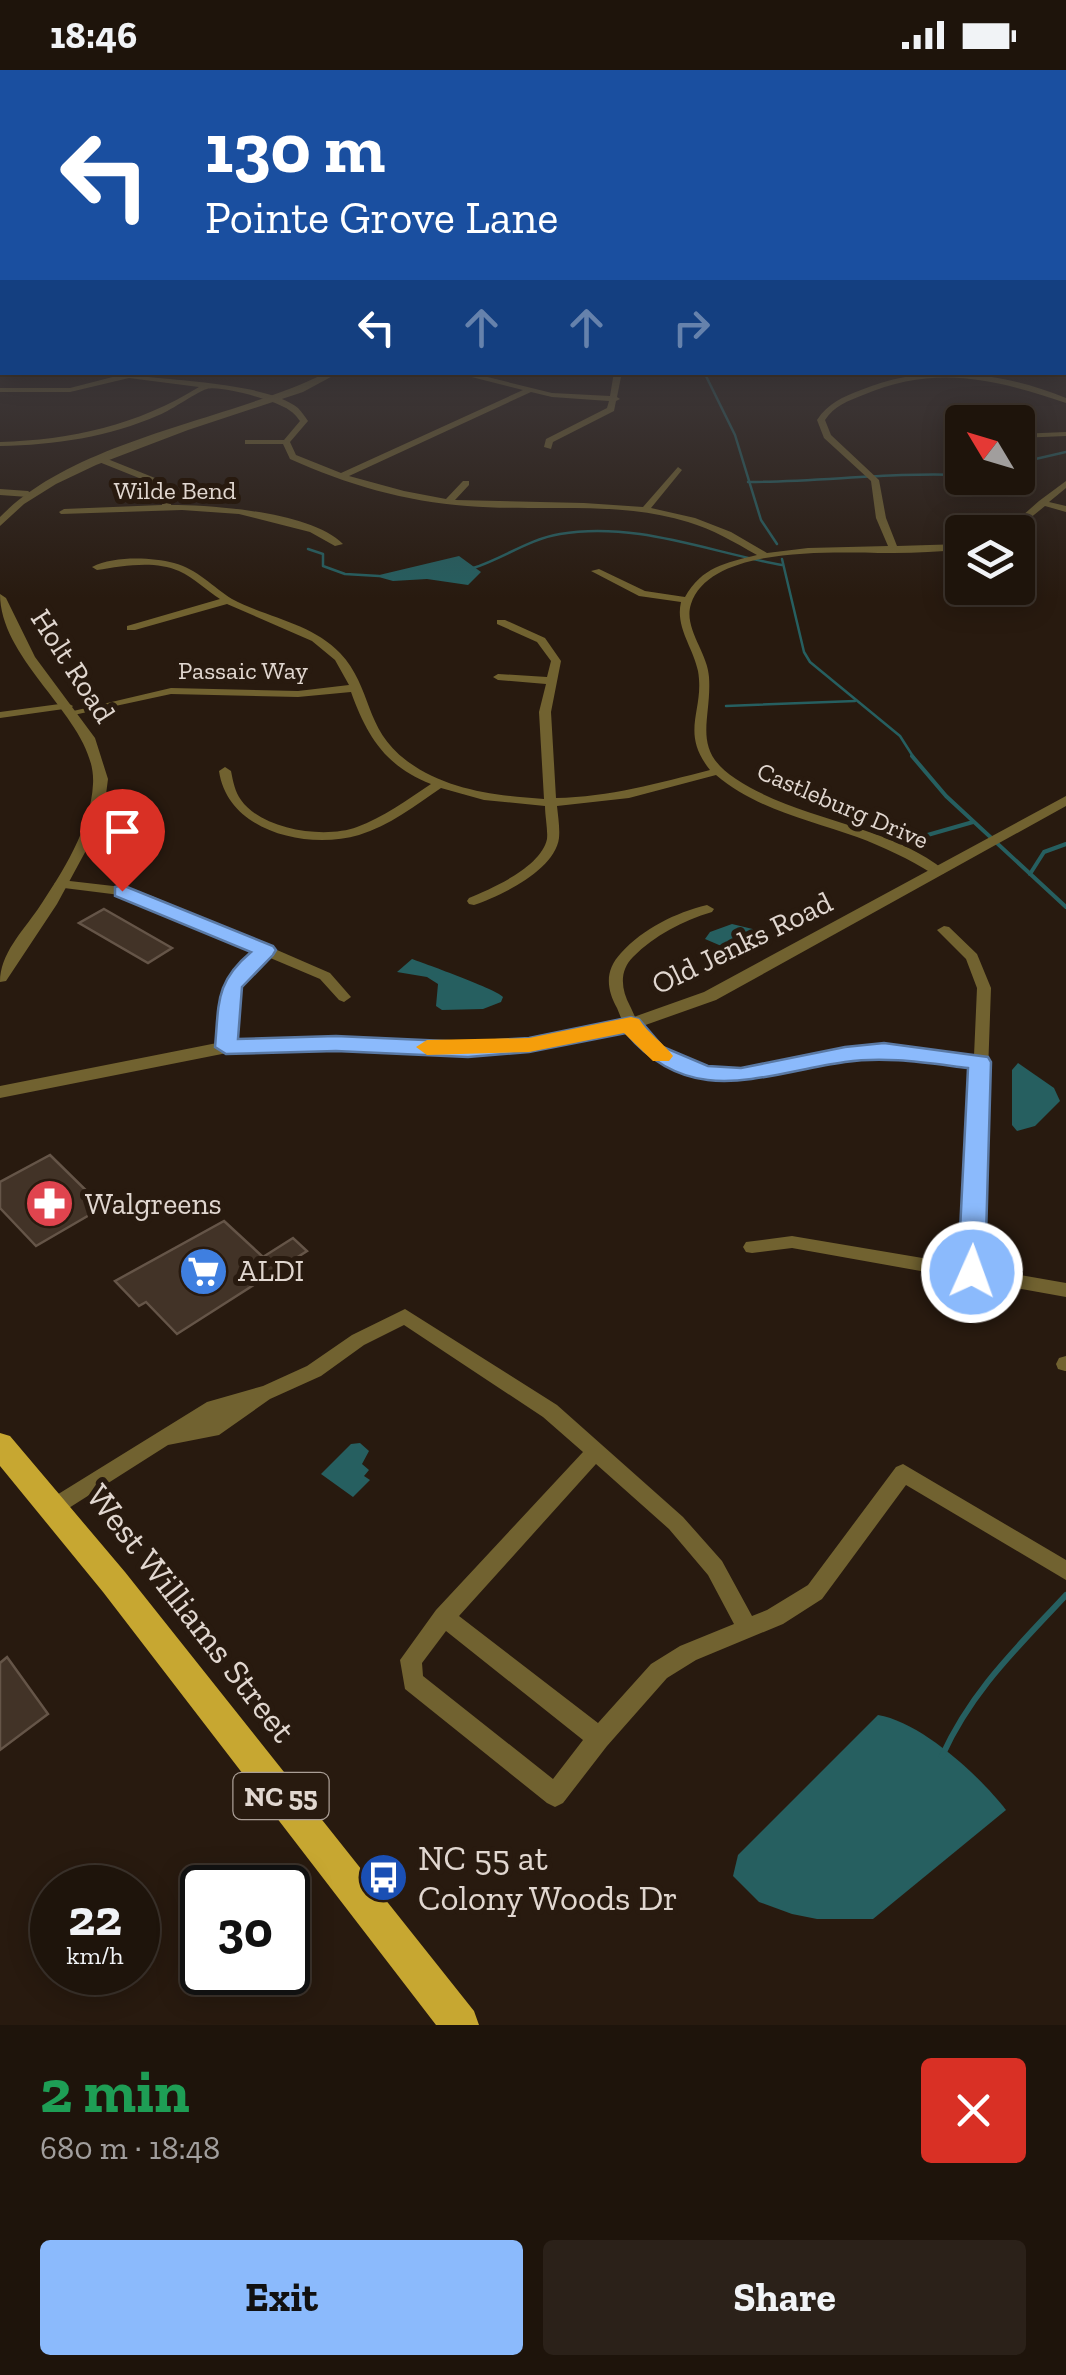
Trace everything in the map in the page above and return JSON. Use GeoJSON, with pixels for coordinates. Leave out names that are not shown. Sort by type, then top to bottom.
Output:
{"type":"FeatureCollection","features":[{"type":"Feature","properties":{"kind":"main road","name":"West Williams Street"},"geometry":{"type":"LineString","coordinates":[[0,1445],[54,1507],[446,2020]]}},
{"type":"Feature","properties":{"kind":"street"},"geometry":{"type":"LineString","coordinates":[[0,444],[27,448],[146,415]]}},
{"type":"Feature","properties":{"kind":"street"},"geometry":{"type":"LineString","coordinates":[[0,524],[28,494],[102,460],[230,415]]}},
{"type":"Feature","properties":{"kind":"street"},"geometry":{"type":"LineString","coordinates":[[248,442],[286,442],[304,421],[303,415]]}},
{"type":"Feature","properties":{"kind":"street"},"geometry":{"type":"LineString","coordinates":[[344,475],[475,415]]}},
{"type":"Feature","properties":{"kind":"street"},"geometry":{"type":"LineString","coordinates":[[548,448],[549,441],[600,415]]}},
{"type":"Feature","properties":{"kind":"street"},"geometry":{"type":"LineString","coordinates":[[824,415],[823,432],[877,484],[881,518],[894,550]]}},
{"type":"Feature","properties":{"kind":"street"},"geometry":{"type":"LineString","coordinates":[[1035,435],[1066,434]]}},
{"type":"Feature","properties":{"kind":"street"},"geometry":{"type":"LineString","coordinates":[[286,442],[293,457],[344,475],[448,502],[602,504],[646,509],[734,536],[764,555]]}},
{"type":"Feature","properties":{"kind":"street"},"geometry":{"type":"LineString","coordinates":[[102,460],[162,484],[168,492],[166,508]]}},
{"type":"Feature","properties":{"kind":"street"},"geometry":{"type":"LineString","coordinates":[[646,509],[678,470]]}},
{"type":"Feature","properties":{"kind":"street"},"geometry":{"type":"LineString","coordinates":[[448,502],[466,483]]}},
{"type":"Feature","properties":{"kind":"street"},"geometry":{"type":"LineString","coordinates":[[1028,515],[1066,484]]}},
{"type":"Feature","properties":{"kind":"street"},"geometry":{"type":"LineString","coordinates":[[0,492],[28,494]]}},
{"type":"Feature","properties":{"kind":"street"},"geometry":{"type":"LineString","coordinates":[[1042,503],[1066,509]]}},
{"type":"Feature","properties":{"kind":"street","name":"Wilde Bend"},"geometry":{"type":"LineString","coordinates":[[64,512],[218,507],[253,511],[330,536],[338,544]]}},
{"type":"Feature","properties":{"kind":"street"},"geometry":{"type":"LineString","coordinates":[[596,571],[643,594],[686,600],[710,574],[764,555],[945,548]]}},
{"type":"Feature","properties":{"kind":"street"},"geometry":{"type":"LineString","coordinates":[[97,567],[136,562],[169,565],[189,572],[228,600],[327,646],[342,661],[371,728],[385,749],[412,770],[441,783],[498,798],[551,802],[628,794],[718,772]]}},
{"type":"Feature","properties":{"kind":"street","name":"Holt Road"},"geometry":{"type":"LineString","coordinates":[[0,598],[29,658],[70,710],[96,756],[100,795],[94,820],[61,884],[0,976]]}},
{"type":"Feature","properties":{"kind":"street"},"geometry":{"type":"LineString","coordinates":[[131,628],[228,600]]}},
{"type":"Feature","properties":{"kind":"street","name":"Castleburg Drive"},"geometry":{"type":"LineString","coordinates":[[686,600],[684,611],[704,680],[697,736],[703,754],[718,772],[753,794],[878,838],[938,871]]}},
{"type":"Feature","properties":{"kind":"street"},"geometry":{"type":"LineString","coordinates":[[474,901],[512,884],[544,858],[553,841],[544,712],[556,661],[536,636],[502,622]]}},
{"type":"Feature","properties":{"kind":"street"},"geometry":{"type":"LineString","coordinates":[[498,677],[553,681]]}},
{"type":"Feature","properties":{"kind":"street","name":"Passaic Way"},"geometry":{"type":"LineString","coordinates":[[0,716],[70,710],[171,691],[298,694],[355,688]]}},
{"type":"Feature","properties":{"kind":"street"},"geometry":{"type":"LineString","coordinates":[[225,772],[230,796],[243,811],[288,832],[321,839],[347,837],[372,828],[441,783]]}},
{"type":"Feature","properties":{"kind":"street","name":"Old Jenks Road"},"geometry":{"type":"LineString","coordinates":[[0,1092],[226,1047],[336,1044],[484,1048],[583,1036],[631,1024],[710,996],[1066,800]]}},
{"type":"Feature","properties":{"kind":"street"},"geometry":{"type":"LineString","coordinates":[[61,884],[135,895],[334,982],[344,997]]}},
{"type":"Feature","properties":{"kind":"street"},"geometry":{"type":"LineString","coordinates":[[708,909],[670,921],[620,962],[614,980],[616,990],[631,1024],[654,1052],[707,1074],[741,1076],[845,1054],[884,1051],[980,1062]]}},
{"type":"Feature","properties":{"kind":"street"},"geometry":{"type":"LineString","coordinates":[[944,930],[972,957],[981,976],[984,1020],[972,1272]]}},
{"type":"Feature","properties":{"kind":"street"},"geometry":{"type":"LineString","coordinates":[[226,1047],[231,986],[242,970],[266,950]]}},
{"type":"Feature","properties":{"kind":"street"},"geometry":{"type":"LineString","coordinates":[[752,1247],[792,1242],[1066,1290]]}},
{"type":"Feature","properties":{"kind":"street"},"geometry":{"type":"LineString","coordinates":[[54,1507],[122,1462],[166,1439],[212,1428],[268,1392],[314,1372],[358,1340],[405,1316],[550,1411],[676,1524],[715,1568],[748,1628]]}},
{"type":"Feature","properties":{"kind":"street"},"geometry":{"type":"LineString","coordinates":[[594,1453],[444,1618],[411,1660],[413,1681],[555,1795],[659,1671],[775,1616],[815,1592],[904,1473],[1066,1571]]}},
{"type":"Feature","properties":{"kind":"street"},"geometry":{"type":"LineString","coordinates":[[444,1618],[600,1738]]}},
{"type":"Feature","properties":{"kind":"water"},"geometry":{"type":"Polygon","coordinates":[[[459,556],[481,572],[468,585],[427,579],[393,581],[375,576],[459,556]]]}},
{"type":"Feature","properties":{"kind":"water"},"geometry":{"type":"Polygon","coordinates":[[[732,924],[765,932],[733,951],[705,939],[710,932],[732,924]]]}},
{"type":"Feature","properties":{"kind":"water"},"geometry":{"type":"Polygon","coordinates":[[[412,959],[489,989],[503,997],[501,1002],[483,1009],[442,1010],[436,1006],[438,984],[427,977],[397,972],[412,959]]]}},
{"type":"Feature","properties":{"kind":"water"},"geometry":{"type":"Polygon","coordinates":[[[1018,1063],[1054,1088],[1060,1101],[1035,1126],[1017,1131],[1012,1125],[1012,1070],[1018,1063]]]}},
{"type":"Feature","properties":{"kind":"water"},"geometry":{"type":"Polygon","coordinates":[[[360,1443],[369,1451],[362,1464],[369,1470],[364,1476],[370,1480],[353,1497],[321,1474],[351,1444],[360,1443]]]}},
{"type":"Feature","properties":{"kind":"water"},"geometry":{"type":"Polygon","coordinates":[[[878,1715],[931,1739],[981,1782],[1006,1810],[873,1919],[817,1919],[759,1902],[733,1876],[738,1855],[878,1715]]]}},
{"type":"Feature","properties":{"kind":"building"},"geometry":{"type":"Polygon","coordinates":[[[104,909],[172,948],[148,963],[79,923],[104,909]]]}},
{"type":"Feature","properties":{"kind":"building","name":"Walgreens"},"geometry":{"type":"Polygon","coordinates":[[[50,1155],[103,1207],[36,1246],[0,1208],[0,1182],[50,1155]]]}},
{"type":"Feature","properties":{"kind":"building","name":"ALDI"},"geometry":{"type":"Polygon","coordinates":[[[224,1221],[263,1257],[293,1238],[307,1251],[177,1334],[146,1302],[139,1306],[115,1281],[224,1221]]]}},
{"type":"Feature","properties":{"kind":"building"},"geometry":{"type":"Polygon","coordinates":[[[7,1657],[48,1714],[0,1750],[0,1663],[7,1657]]]}},
{"type":"Feature","properties":{"kind":"waterway"},"geometry":{"type":"LineString","coordinates":[[725,415],[749,482]]}},
{"type":"Feature","properties":{"kind":"waterway"},"geometry":{"type":"LineString","coordinates":[[1035,459],[1066,452]]}},
{"type":"Feature","properties":{"kind":"waterway"},"geometry":{"type":"LineString","coordinates":[[749,482],[945,475]]}},
{"type":"Feature","properties":{"kind":"waterway"},"geometry":{"type":"LineString","coordinates":[[749,482],[761,520],[777,544]]}},
{"type":"Feature","properties":{"kind":"waterway"},"geometry":{"type":"LineString","coordinates":[[473,568],[549,537],[588,531],[644,535],[782,565]]}},
{"type":"Feature","properties":{"kind":"waterway"},"geometry":{"type":"LineString","coordinates":[[308,549],[323,554],[323,566],[345,574],[379,576]]}},
{"type":"Feature","properties":{"kind":"waterway"},"geometry":{"type":"LineString","coordinates":[[782,559],[804,652],[810,662],[900,736],[914,758]]}},
{"type":"Feature","properties":{"kind":"waterway"},"geometry":{"type":"LineString","coordinates":[[726,706],[855,701]]}},
{"type":"Feature","properties":{"kind":"waterway"},"geometry":{"type":"LineString","coordinates":[[912,756],[946,796],[1030,874]]}},
{"type":"Feature","properties":{"kind":"waterway"},"geometry":{"type":"LineString","coordinates":[[927,845],[924,836],[973,822]]}},
{"type":"Feature","properties":{"kind":"waterway"},"geometry":{"type":"LineString","coordinates":[[1030,874],[1044,852],[1066,844]]}},
{"type":"Feature","properties":{"kind":"waterway"},"geometry":{"type":"LineString","coordinates":[[1030,874],[1066,907]]}},
{"type":"Feature","properties":{"kind":"waterway"},"geometry":{"type":"LineString","coordinates":[[942,1756],[981,1690],[1066,1595]]}},
{"type":"Feature","properties":{"kind":"slow traffic"},"geometry":{"type":"LineString","coordinates":[[427,1047],[529,1045],[631,1024],[638,1037],[661,1056]]}},
{"type":"Feature","properties":{"kind":"place","name":"Walgreens"},"geometry":{"type":"Point","coordinates":[50,1204]}},
{"type":"Feature","properties":{"kind":"place","name":"ALDI"},"geometry":{"type":"Point","coordinates":[203,1271]}},
{"type":"Feature","properties":{"kind":"place","name":"NC 55 at Colony Woods Dr"},"geometry":{"type":"Point","coordinates":[383,1878]}},
{"type":"Feature","properties":{"kind":"route"},"geometry":{"type":"LineString","coordinates":[[122,891],[266,950],[242,970],[231,986],[226,1047],[336,1044],[468,1049],[529,1045],[631,1024],[654,1052],[707,1074],[741,1076],[845,1054],[884,1051],[980,1062],[972,1272]]}}]}
